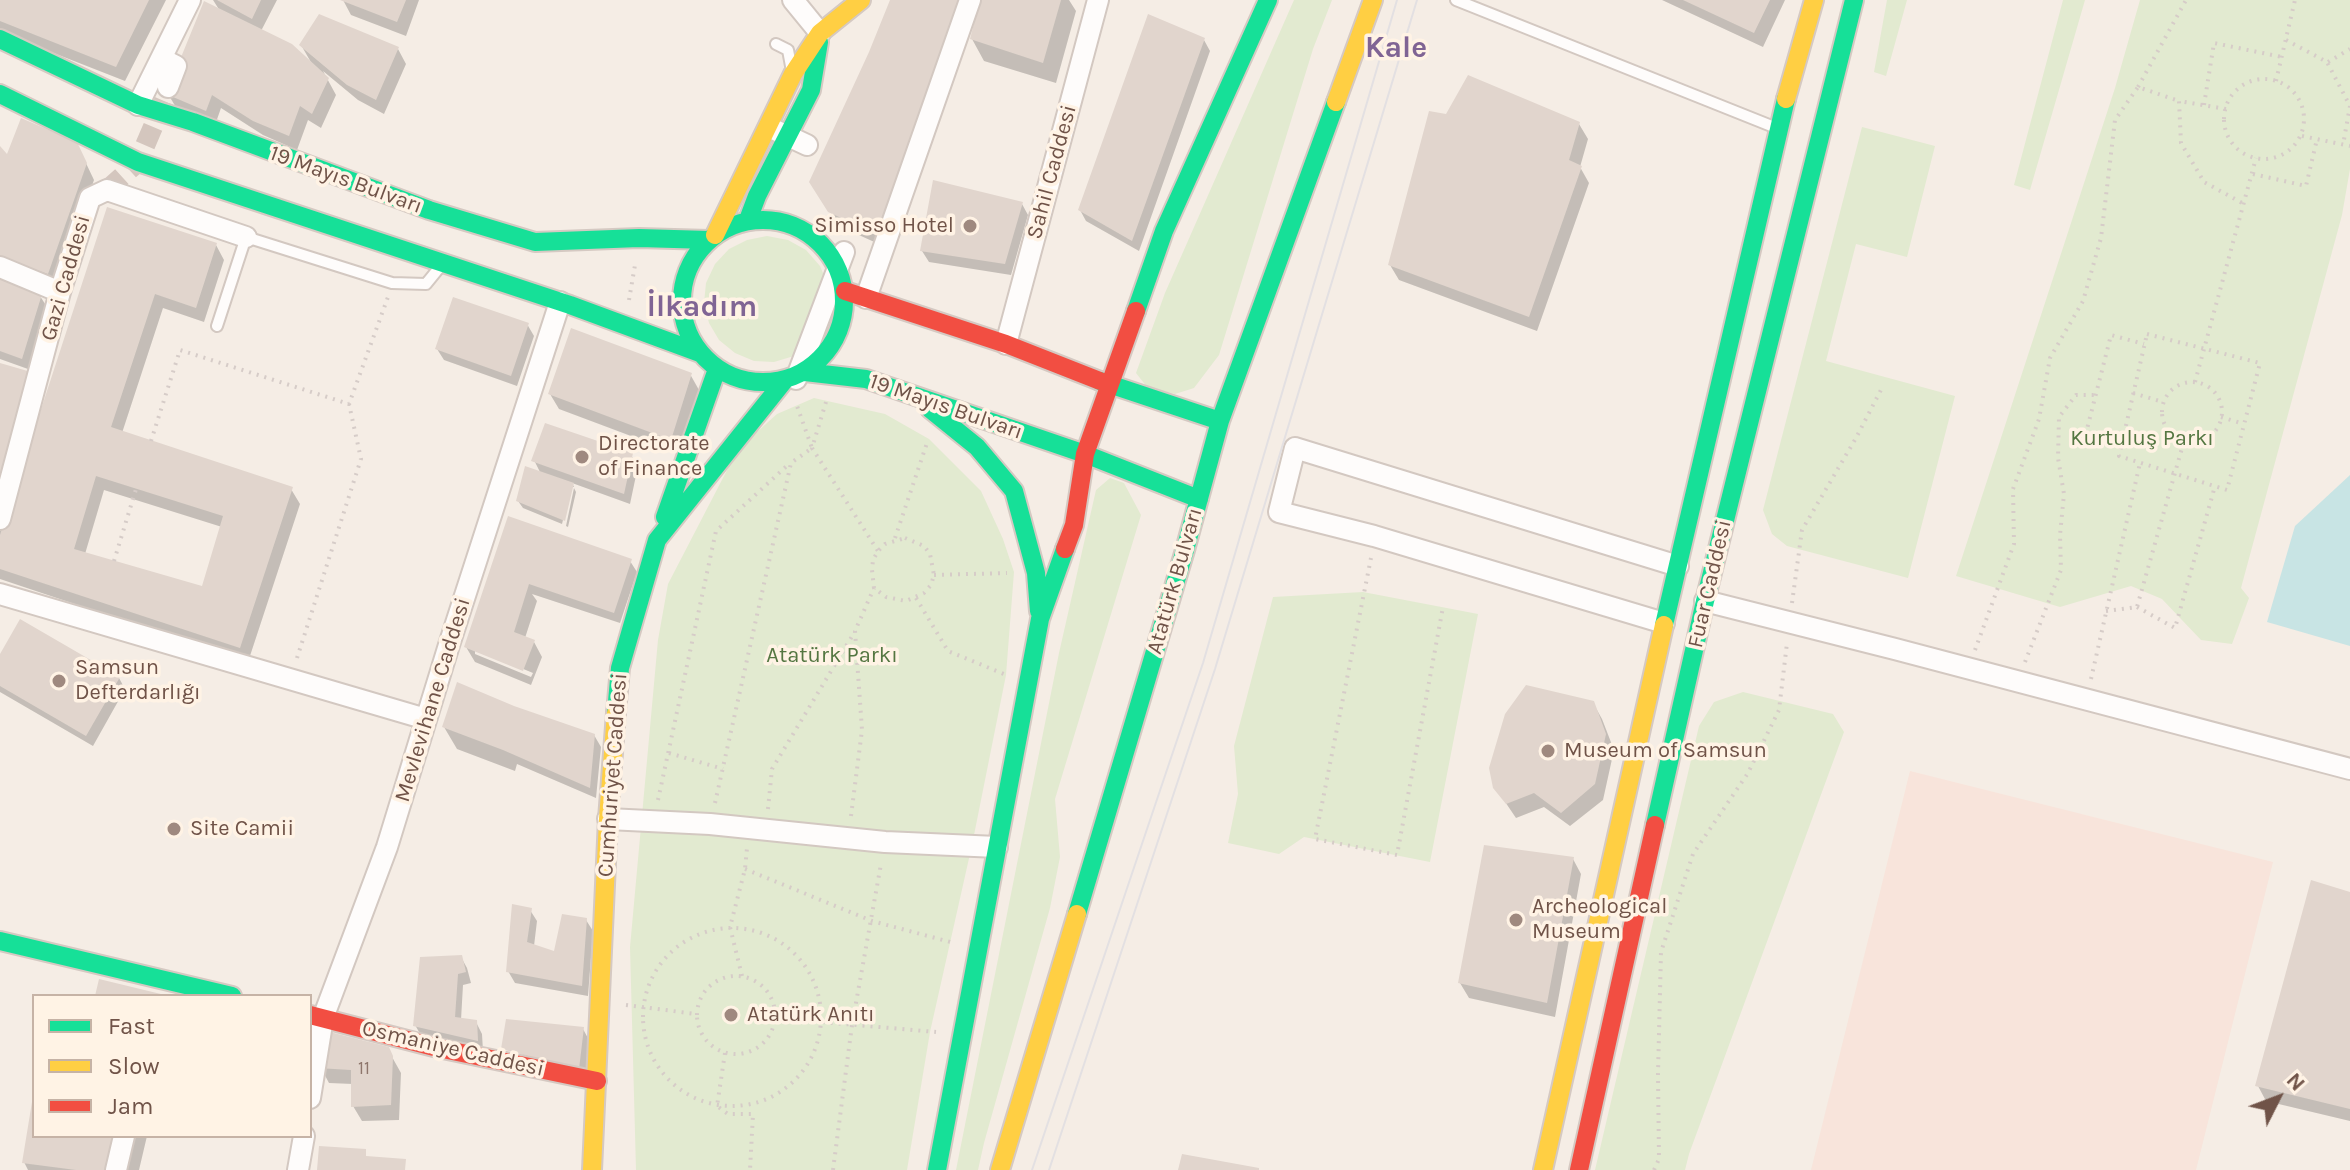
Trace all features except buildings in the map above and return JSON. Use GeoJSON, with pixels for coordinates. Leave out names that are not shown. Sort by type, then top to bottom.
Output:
{"type":"FeatureCollection","features":[{"type":"Feature","properties":{"kind":"main road"},"geometry":{"type":"LineString","coordinates":[[712,238],[761,124],[820,33],[861,0]]}},
{"type":"Feature","properties":{"kind":"main road"},"geometry":{"type":"LineString","coordinates":[[937,1170],[1040,619],[1074,525],[1085,454],[1164,231],[1268,0]]}},
{"type":"Feature","properties":{"kind":"main road","name":"Atatürk Bulvarı"},"geometry":{"type":"LineString","coordinates":[[1000,1170],[1220,421],[1373,0]]}},
{"type":"Feature","properties":{"kind":"main road","name":"Fuar Caddesi"},"geometry":{"type":"LineString","coordinates":[[1543,1170],[1777,129],[1814,0]]}},
{"type":"Feature","properties":{"kind":"main road","name":"Fuar Caddesi"},"geometry":{"type":"LineString","coordinates":[[1579,1170],[1705,601],[1854,0]]}},
{"type":"Feature","properties":{"kind":"main road"},"geometry":{"type":"LineString","coordinates":[[748,220],[811,90],[820,33]]}},
{"type":"Feature","properties":{"kind":"main road","name":"19 Mayıs Bulvarı"},"geometry":{"type":"LineString","coordinates":[[0,39],[138,105],[193,122],[429,210],[535,242],[712,238]]}},
{"type":"Feature","properties":{"kind":"main road","name":"19 Mayıs Bulvarı"},"geometry":{"type":"LineString","coordinates":[[0,94],[138,162],[560,302],[700,353]]}},
{"type":"Feature","properties":{"kind":"main road"},"geometry":{"type":"LineString","coordinates":[[795,380],[761,383],[738,379],[717,369],[700,353],[687,330],[681,304],[685,277],[696,254],[712,238],[748,220],[775,220],[800,228],[822,244],[841,260],[845,291],[1006,344],[1108,384],[1220,421]]}},
{"type":"Feature","properties":{"kind":"main road","name":"Cumhuriyet Caddesi"},"geometry":{"type":"LineString","coordinates":[[592,1170],[608,819],[620,668],[657,540],[795,380],[824,357],[837,337],[844,315],[845,291]]}},
{"type":"Feature","properties":{"kind":"main road"},"geometry":{"type":"LineString","coordinates":[[657,540],[717,369]]}},
{"type":"Feature","properties":{"kind":"main road","name":"19 Mayıs Bulvarı"},"geometry":{"type":"LineString","coordinates":[[795,380],[835,374],[866,379],[1085,454],[1199,499]]}},
{"type":"Feature","properties":{"kind":"main road"},"geometry":{"type":"LineString","coordinates":[[916,396],[977,447],[1014,491],[1036,573],[1040,619]]}},
{"type":"Feature","properties":{"kind":"main road"},"geometry":{"type":"LineString","coordinates":[[0,941],[162,988],[214,994]]}},
{"type":"Feature","properties":{"kind":"main road","name":"Osmaniye Caddesi"},"geometry":{"type":"LineString","coordinates":[[317,1016],[438,1048],[597,1081]]}},
{"type":"Feature","properties":{"kind":"street"},"geometry":{"type":"LineString","coordinates":[[138,105],[190,0]]}},
{"type":"Feature","properties":{"kind":"street"},"geometry":{"type":"LineString","coordinates":[[793,0],[820,33]]}},
{"type":"Feature","properties":{"kind":"street"},"geometry":{"type":"LineString","coordinates":[[866,298],[970,0]]}},
{"type":"Feature","properties":{"kind":"street","name":"Sahil Caddesi"},"geometry":{"type":"LineString","coordinates":[[1006,344],[1098,0]]}},
{"type":"Feature","properties":{"kind":"street"},"geometry":{"type":"LineString","coordinates":[[162,59],[176,66],[168,87]]}},
{"type":"Feature","properties":{"kind":"street"},"geometry":{"type":"LineString","coordinates":[[761,124],[807,145]]}},
{"type":"Feature","properties":{"kind":"street","name":"Gazi Caddesi"},"geometry":{"type":"LineString","coordinates":[[0,519],[60,292],[90,198],[107,190],[246,237]]}},
{"type":"Feature","properties":{"kind":"street"},"geometry":{"type":"LineString","coordinates":[[795,380],[841,260]]}},
{"type":"Feature","properties":{"kind":"street"},"geometry":{"type":"LineString","coordinates":[[0,267],[60,292]]}},
{"type":"Feature","properties":{"kind":"street","name":"Mevlevihane Caddesi"},"geometry":{"type":"LineString","coordinates":[[312,1075],[317,1016],[387,847],[560,302]]}},
{"type":"Feature","properties":{"kind":"street"},"geometry":{"type":"LineString","coordinates":[[1664,623],[1374,536],[1279,512],[1295,448],[1678,566]]}},
{"type":"Feature","properties":{"kind":"street"},"geometry":{"type":"LineString","coordinates":[[0,594],[426,719]]}},
{"type":"Feature","properties":{"kind":"street"},"geometry":{"type":"LineString","coordinates":[[1705,601],[2350,769]]}},
{"type":"Feature","properties":{"kind":"street"},"geometry":{"type":"LineString","coordinates":[[608,819],[710,824],[885,842],[997,847]]}},
{"type":"Feature","properties":{"kind":"street"},"geometry":{"type":"LineString","coordinates":[[116,1170],[124,1138]]}},
{"type":"Feature","properties":{"kind":"street"},"geometry":{"type":"LineString","coordinates":[[298,1170],[304,1138]]}},
{"type":"Feature","properties":{"kind":"lane"},"geometry":{"type":"LineString","coordinates":[[1456,0],[1777,129]]}},
{"type":"Feature","properties":{"kind":"lane"},"geometry":{"type":"LineString","coordinates":[[776,44],[788,50],[793,74]]}},
{"type":"Feature","properties":{"kind":"lane"},"geometry":{"type":"LineString","coordinates":[[217,326],[246,237]]}},
{"type":"Feature","properties":{"kind":"lane","name":"Gazi Caddesi"},"geometry":{"type":"LineString","coordinates":[[246,237],[392,283],[426,284],[443,263]]}},
{"type":"Feature","properties":{"kind":"path"},"geometry":{"type":"LineString","coordinates":[[1967,670],[2014,544],[2013,489],[2039,419],[2050,358],[2083,301],[2101,238],[2115,120],[2138,87],[2186,0]]}},
{"type":"Feature","properties":{"kind":"path"},"geometry":{"type":"LineString","coordinates":[[2276,81],[2295,0]]}},
{"type":"Feature","properties":{"kind":"path"},"geometry":{"type":"LineString","coordinates":[[2286,40],[2327,62],[2350,106],[2343,145]]}},
{"type":"Feature","properties":{"kind":"path"},"geometry":{"type":"LineString","coordinates":[[2204,105],[2214,43],[2282,57]]}},
{"type":"Feature","properties":{"kind":"path"},"geometry":{"type":"LineString","coordinates":[[2327,62],[2350,49]]}},
{"type":"Feature","properties":{"kind":"path"},"geometry":{"type":"LineString","coordinates":[[2251,81],[2276,81],[2288,87],[2303,109],[2301,136],[2293,147],[2270,159],[2244,154],[2234,146],[2227,134],[2224,122],[2226,109],[2239,88],[2251,81]]}},
{"type":"Feature","properties":{"kind":"path"},"geometry":{"type":"LineString","coordinates":[[2138,87],[2179,101],[2226,109]]}},
{"type":"Feature","properties":{"kind":"path"},"geometry":{"type":"LineString","coordinates":[[2179,101],[2181,143],[2204,182],[2244,204]]}},
{"type":"Feature","properties":{"kind":"path"},"geometry":{"type":"LineString","coordinates":[[2301,136],[2350,146]]}},
{"type":"Feature","properties":{"kind":"path"},"geometry":{"type":"LineString","coordinates":[[2252,174],[2306,186],[2317,139]]}},
{"type":"Feature","properties":{"kind":"path"},"geometry":{"type":"LineString","coordinates":[[2195,382],[2256,158]]}},
{"type":"Feature","properties":{"kind":"path"},"geometry":{"type":"LineString","coordinates":[[625,326],[639,238]]}},
{"type":"Feature","properties":{"kind":"path"},"geometry":{"type":"LineString","coordinates":[[290,679],[361,459],[349,404],[392,283]]}},
{"type":"Feature","properties":{"kind":"path"},"geometry":{"type":"LineString","coordinates":[[2147,334],[2260,363],[2227,490],[2119,456],[2144,344],[2147,334]]}},
{"type":"Feature","properties":{"kind":"path"},"geometry":{"type":"LineString","coordinates":[[2121,447],[2085,437],[2111,335],[2144,344]]}},
{"type":"Feature","properties":{"kind":"path"},"geometry":{"type":"LineString","coordinates":[[151,441],[180,350],[349,404]]}},
{"type":"Feature","properties":{"kind":"path"},"geometry":{"type":"LineString","coordinates":[[654,822],[716,531],[812,448],[835,374]]}},
{"type":"Feature","properties":{"kind":"path"},"geometry":{"type":"LineString","coordinates":[[795,380],[812,448],[878,551]]}},
{"type":"Feature","properties":{"kind":"path"},"geometry":{"type":"LineString","coordinates":[[2185,382],[2204,384],[2218,398],[2221,417],[2218,426],[2204,439],[2184,441],[2168,430],[2161,411],[2163,402],[2175,386],[2185,382]]}},
{"type":"Feature","properties":{"kind":"path"},"geometry":{"type":"LineString","coordinates":[[1654,1170],[1659,1159],[1661,952],[1693,854],[1748,773],[1779,710],[1802,530],[1883,386]]}},
{"type":"Feature","properties":{"kind":"path"},"geometry":{"type":"LineString","coordinates":[[2133,393],[2163,402]]}},
{"type":"Feature","properties":{"kind":"path"},"geometry":{"type":"LineString","coordinates":[[2017,683],[2061,570],[2064,494],[2058,458],[2059,417],[2076,395],[2096,395]]}},
{"type":"Feature","properties":{"kind":"path"},"geometry":{"type":"LineString","coordinates":[[894,539],[938,416]]}},
{"type":"Feature","properties":{"kind":"path"},"geometry":{"type":"LineString","coordinates":[[2221,417],[2244,424]]}},
{"type":"Feature","properties":{"kind":"path"},"geometry":{"type":"LineString","coordinates":[[2137,607],[2184,441]]}},
{"type":"Feature","properties":{"kind":"path"},"geometry":{"type":"LineString","coordinates":[[710,824],[791,463]]}},
{"type":"Feature","properties":{"kind":"path"},"geometry":{"type":"LineString","coordinates":[[2086,700],[2140,463]]}},
{"type":"Feature","properties":{"kind":"path"},"geometry":{"type":"LineString","coordinates":[[2106,611],[2137,607],[2175,628],[2215,486]]}},
{"type":"Feature","properties":{"kind":"path"},"geometry":{"type":"LineString","coordinates":[[114,561],[136,489]]}},
{"type":"Feature","properties":{"kind":"path"},"geometry":{"type":"LineString","coordinates":[[1374,536],[1315,839],[1397,855],[1443,607]]}},
{"type":"Feature","properties":{"kind":"path"},"geometry":{"type":"LineString","coordinates":[[742,976],[730,927],[772,769],[855,631],[874,588],[873,560],[878,551],[894,539],[905,538],[924,546],[930,554],[934,564],[931,585],[916,598],[896,600],[874,588]]}},
{"type":"Feature","properties":{"kind":"path"},"geometry":{"type":"LineString","coordinates":[[934,575],[1036,573]]}},
{"type":"Feature","properties":{"kind":"path"},"geometry":{"type":"LineString","coordinates":[[916,598],[948,651],[1027,683]]}},
{"type":"Feature","properties":{"kind":"path"},"geometry":{"type":"LineString","coordinates":[[848,838],[862,730],[855,631]]}},
{"type":"Feature","properties":{"kind":"path"},"geometry":{"type":"LineString","coordinates":[[669,753],[723,769]]}},
{"type":"Feature","properties":{"kind":"path"},"geometry":{"type":"LineString","coordinates":[[833,1170],[852,1025],[885,842]]}},
{"type":"Feature","properties":{"kind":"path"},"geometry":{"type":"LineString","coordinates":[[745,869],[872,921],[978,949]]}},
{"type":"Feature","properties":{"kind":"path"},"geometry":{"type":"LineString","coordinates":[[717,1106],[748,1106],[776,1096],[800,1077],[816,1051],[822,1022],[819,992],[806,966],[796,955],[785,945],[759,931],[730,927],[705,931],[681,943],[662,960],[649,983],[643,1008],[644,1035],[653,1060],[670,1081],[692,1097],[717,1106],[728,1114],[753,1114],[750,1170]]}},
{"type":"Feature","properties":{"kind":"path"},"geometry":{"type":"LineString","coordinates":[[728,976],[742,976],[765,988],[776,1011],[771,1036],[750,1053],[738,1055],[713,1048],[698,1026],[697,1014],[699,1001],[716,981],[728,976]]}},
{"type":"Feature","properties":{"kind":"path"},"geometry":{"type":"LineString","coordinates":[[600,999],[697,1014]]}},
{"type":"Feature","properties":{"kind":"path"},"geometry":{"type":"LineString","coordinates":[[776,1011],[822,1022],[962,1036]]}},
{"type":"Feature","properties":{"kind":"path"},"geometry":{"type":"LineString","coordinates":[[717,1106],[725,1053]]}},
{"type":"Feature","properties":{"kind":"shaded area"},"geometry":{"type":"Polygon","coordinates":[[[1910,771],[2273,862],[2196,1170],[1811,1170],[1910,771]]]}},
{"type":"Feature","properties":{"kind":"green space"},"geometry":{"type":"Polygon","coordinates":[[[1294,0],[1332,0],[1313,49],[1219,355],[1194,388],[1175,394],[1147,387],[1136,373],[1165,293],[1294,0]]]}},
{"type":"Feature","properties":{"kind":"green space"},"geometry":{"type":"Polygon","coordinates":[[[1887,0],[1907,0],[1886,76],[1874,72],[1887,0]]]}},
{"type":"Feature","properties":{"kind":"green space"},"geometry":{"type":"Polygon","coordinates":[[[2063,0],[2085,0],[2030,190],[2014,185],[2063,0]]]}},
{"type":"Feature","properties":{"kind":"green space","name":"Kurtuluş Parkı"},"geometry":{"type":"Polygon","coordinates":[[[2140,0],[2350,0],[2350,169],[2342,215],[2241,588],[2249,598],[2232,644],[2201,640],[2162,599],[2131,586],[2060,607],[1956,576],[2115,88],[2140,0]]]}},
{"type":"Feature","properties":{"kind":"green space"},"geometry":{"type":"Polygon","coordinates":[[[1862,127],[1935,146],[1907,257],[1856,244],[1826,361],[1955,396],[1908,578],[1787,546],[1772,534],[1763,510],[1862,127]]]}},
{"type":"Feature","properties":{"kind":"green space"},"geometry":{"type":"Polygon","coordinates":[[[767,236],[788,240],[806,250],[820,266],[828,285],[794,356],[774,362],[754,361],[735,353],[719,340],[709,323],[704,303],[706,283],[715,264],[729,249],[747,240],[767,236]]]}},
{"type":"Feature","properties":{"kind":"green space","name":"Atatürk Parkı"},"geometry":{"type":"Polygon","coordinates":[[[814,398],[885,414],[929,439],[981,491],[1014,572],[1006,675],[930,1032],[907,1170],[636,1170],[630,947],[658,640],[668,584],[738,449],[777,414],[814,398]]]}},
{"type":"Feature","properties":{"kind":"green space"},"geometry":{"type":"Polygon","coordinates":[[[1110,478],[1124,483],[1141,515],[1055,799],[1060,857],[1050,908],[978,1170],[956,1170],[1059,653],[1096,490],[1110,478]]]}},
{"type":"Feature","properties":{"kind":"green space"},"geometry":{"type":"Polygon","coordinates":[[[1363,592],[1478,614],[1430,862],[1304,837],[1279,854],[1228,843],[1238,794],[1234,746],[1273,597],[1363,592]]]}},
{"type":"Feature","properties":{"kind":"green space"},"geometry":{"type":"Polygon","coordinates":[[[1743,692],[1833,714],[1844,732],[1685,1170],[1595,1170],[1699,726],[1714,702],[1743,692]]]}},
{"type":"Feature","properties":{"kind":"water"},"geometry":{"type":"Polygon","coordinates":[[[2350,475],[2350,646],[2267,622],[2295,526],[2350,475]]]}},
{"type":"Feature","properties":{"kind":"tunnel"},"geometry":{"type":"LineString","coordinates":[[107,190],[138,162],[164,101]]}},
{"type":"Feature","properties":{"kind":"tram line"},"geometry":{"type":"LineString","coordinates":[[1032,1170],[1203,663],[1397,0]]}},
{"type":"Feature","properties":{"kind":"tram line"},"geometry":{"type":"LineString","coordinates":[[1049,1170],[1215,669],[1417,0]]}},
{"type":"Feature","properties":{"kind":"traffic: fast"},"geometry":{"type":"LineString","coordinates":[[1136,311],[1164,231],[1268,0]]}},
{"type":"Feature","properties":{"kind":"traffic: fast"},"geometry":{"type":"LineString","coordinates":[[1655,825],[1705,601],[1854,0]]}},
{"type":"Feature","properties":{"kind":"traffic: fast"},"geometry":{"type":"LineString","coordinates":[[0,39],[138,105],[193,122],[429,210],[535,242],[639,238],[709,240]]}},
{"type":"Feature","properties":{"kind":"traffic: fast"},"geometry":{"type":"LineString","coordinates":[[748,220],[811,90],[819,42]]}},
{"type":"Feature","properties":{"kind":"traffic: fast"},"geometry":{"type":"LineString","coordinates":[[0,94],[138,162],[570,305],[700,353]]}},
{"type":"Feature","properties":{"kind":"traffic: fast"},"geometry":{"type":"LineString","coordinates":[[1664,625],[1786,99]]}},
{"type":"Feature","properties":{"kind":"traffic: fast"},"geometry":{"type":"LineString","coordinates":[[1077,914],[1220,421],[1336,102]]}},
{"type":"Feature","properties":{"kind":"traffic: fast"},"geometry":{"type":"LineString","coordinates":[[763,220],[794,226],[821,243],[838,270],[844,301],[838,332],[821,359],[794,376],[763,382],[732,376],[705,359],[688,332],[682,301],[688,270],[705,243],[732,226],[763,220]]}},
{"type":"Feature","properties":{"kind":"traffic: fast"},"geometry":{"type":"LineString","coordinates":[[665,517],[717,369]]}},
{"type":"Feature","properties":{"kind":"traffic: fast"},"geometry":{"type":"LineString","coordinates":[[805,372],[866,379],[1085,454],[1199,499]]}},
{"type":"Feature","properties":{"kind":"traffic: fast"},"geometry":{"type":"LineString","coordinates":[[616,713],[620,668],[657,540],[784,381]]}},
{"type":"Feature","properties":{"kind":"traffic: fast"},"geometry":{"type":"LineString","coordinates":[[1100,381],[1220,421]]}},
{"type":"Feature","properties":{"kind":"traffic: fast"},"geometry":{"type":"LineString","coordinates":[[930,409],[977,447],[1014,491],[1036,573],[1039,611]]}},
{"type":"Feature","properties":{"kind":"traffic: fast"},"geometry":{"type":"LineString","coordinates":[[937,1170],[1040,619],[1065,549]]}},
{"type":"Feature","properties":{"kind":"traffic: fast"},"geometry":{"type":"LineString","coordinates":[[0,941],[224,994]]}},
{"type":"Feature","properties":{"kind":"traffic: slow"},"geometry":{"type":"LineString","coordinates":[[715,235],[793,74],[820,33],[861,0]]}},
{"type":"Feature","properties":{"kind":"traffic: slow"},"geometry":{"type":"LineString","coordinates":[[1336,102],[1373,0]]}},
{"type":"Feature","properties":{"kind":"traffic: slow"},"geometry":{"type":"LineString","coordinates":[[1786,99],[1814,0]]}},
{"type":"Feature","properties":{"kind":"traffic: slow"},"geometry":{"type":"LineString","coordinates":[[1543,1170],[1664,625]]}},
{"type":"Feature","properties":{"kind":"traffic: slow"},"geometry":{"type":"LineString","coordinates":[[592,1170],[608,819],[616,713]]}},
{"type":"Feature","properties":{"kind":"traffic: slow"},"geometry":{"type":"LineString","coordinates":[[1000,1170],[1077,914]]}},
{"type":"Feature","properties":{"kind":"traffic: jam"},"geometry":{"type":"LineString","coordinates":[[845,291],[1006,344],[1100,381]]}},
{"type":"Feature","properties":{"kind":"traffic: jam"},"geometry":{"type":"LineString","coordinates":[[1065,549],[1074,525],[1085,454],[1136,311]]}},
{"type":"Feature","properties":{"kind":"traffic: jam"},"geometry":{"type":"LineString","coordinates":[[1579,1170],[1655,825]]}},
{"type":"Feature","properties":{"kind":"traffic: jam"},"geometry":{"type":"LineString","coordinates":[[312,1016],[438,1048],[597,1081]]}},
{"type":"Feature","properties":{"kind":"place","name":"Simisso Hotel"},"geometry":{"type":"Point","coordinates":[970,226]}},
{"type":"Feature","properties":{"kind":"place","name":"Directorate of Finance"},"geometry":{"type":"Point","coordinates":[582,457]}},
{"type":"Feature","properties":{"kind":"place","name":"Samsun Defterdarlığı"},"geometry":{"type":"Point","coordinates":[59,681]}},
{"type":"Feature","properties":{"kind":"place","name":"Museum of Samsun"},"geometry":{"type":"Point","coordinates":[1548,751]}},
{"type":"Feature","properties":{"kind":"place","name":"Site Camii"},"geometry":{"type":"Point","coordinates":[174,829]}},
{"type":"Feature","properties":{"kind":"place","name":"Archeological Museum"},"geometry":{"type":"Point","coordinates":[1516,920]}},
{"type":"Feature","properties":{"kind":"place","name":"Atatürk Anıtı"},"geometry":{"type":"Point","coordinates":[731,1015]}},
{"type":"Feature","properties":{"kind":"district","name":"Kale"},"geometry":{"type":"Point","coordinates":[1396,48]}},
{"type":"Feature","properties":{"kind":"district","name":"İlkadım"},"geometry":{"type":"Point","coordinates":[702,307]}}]}
